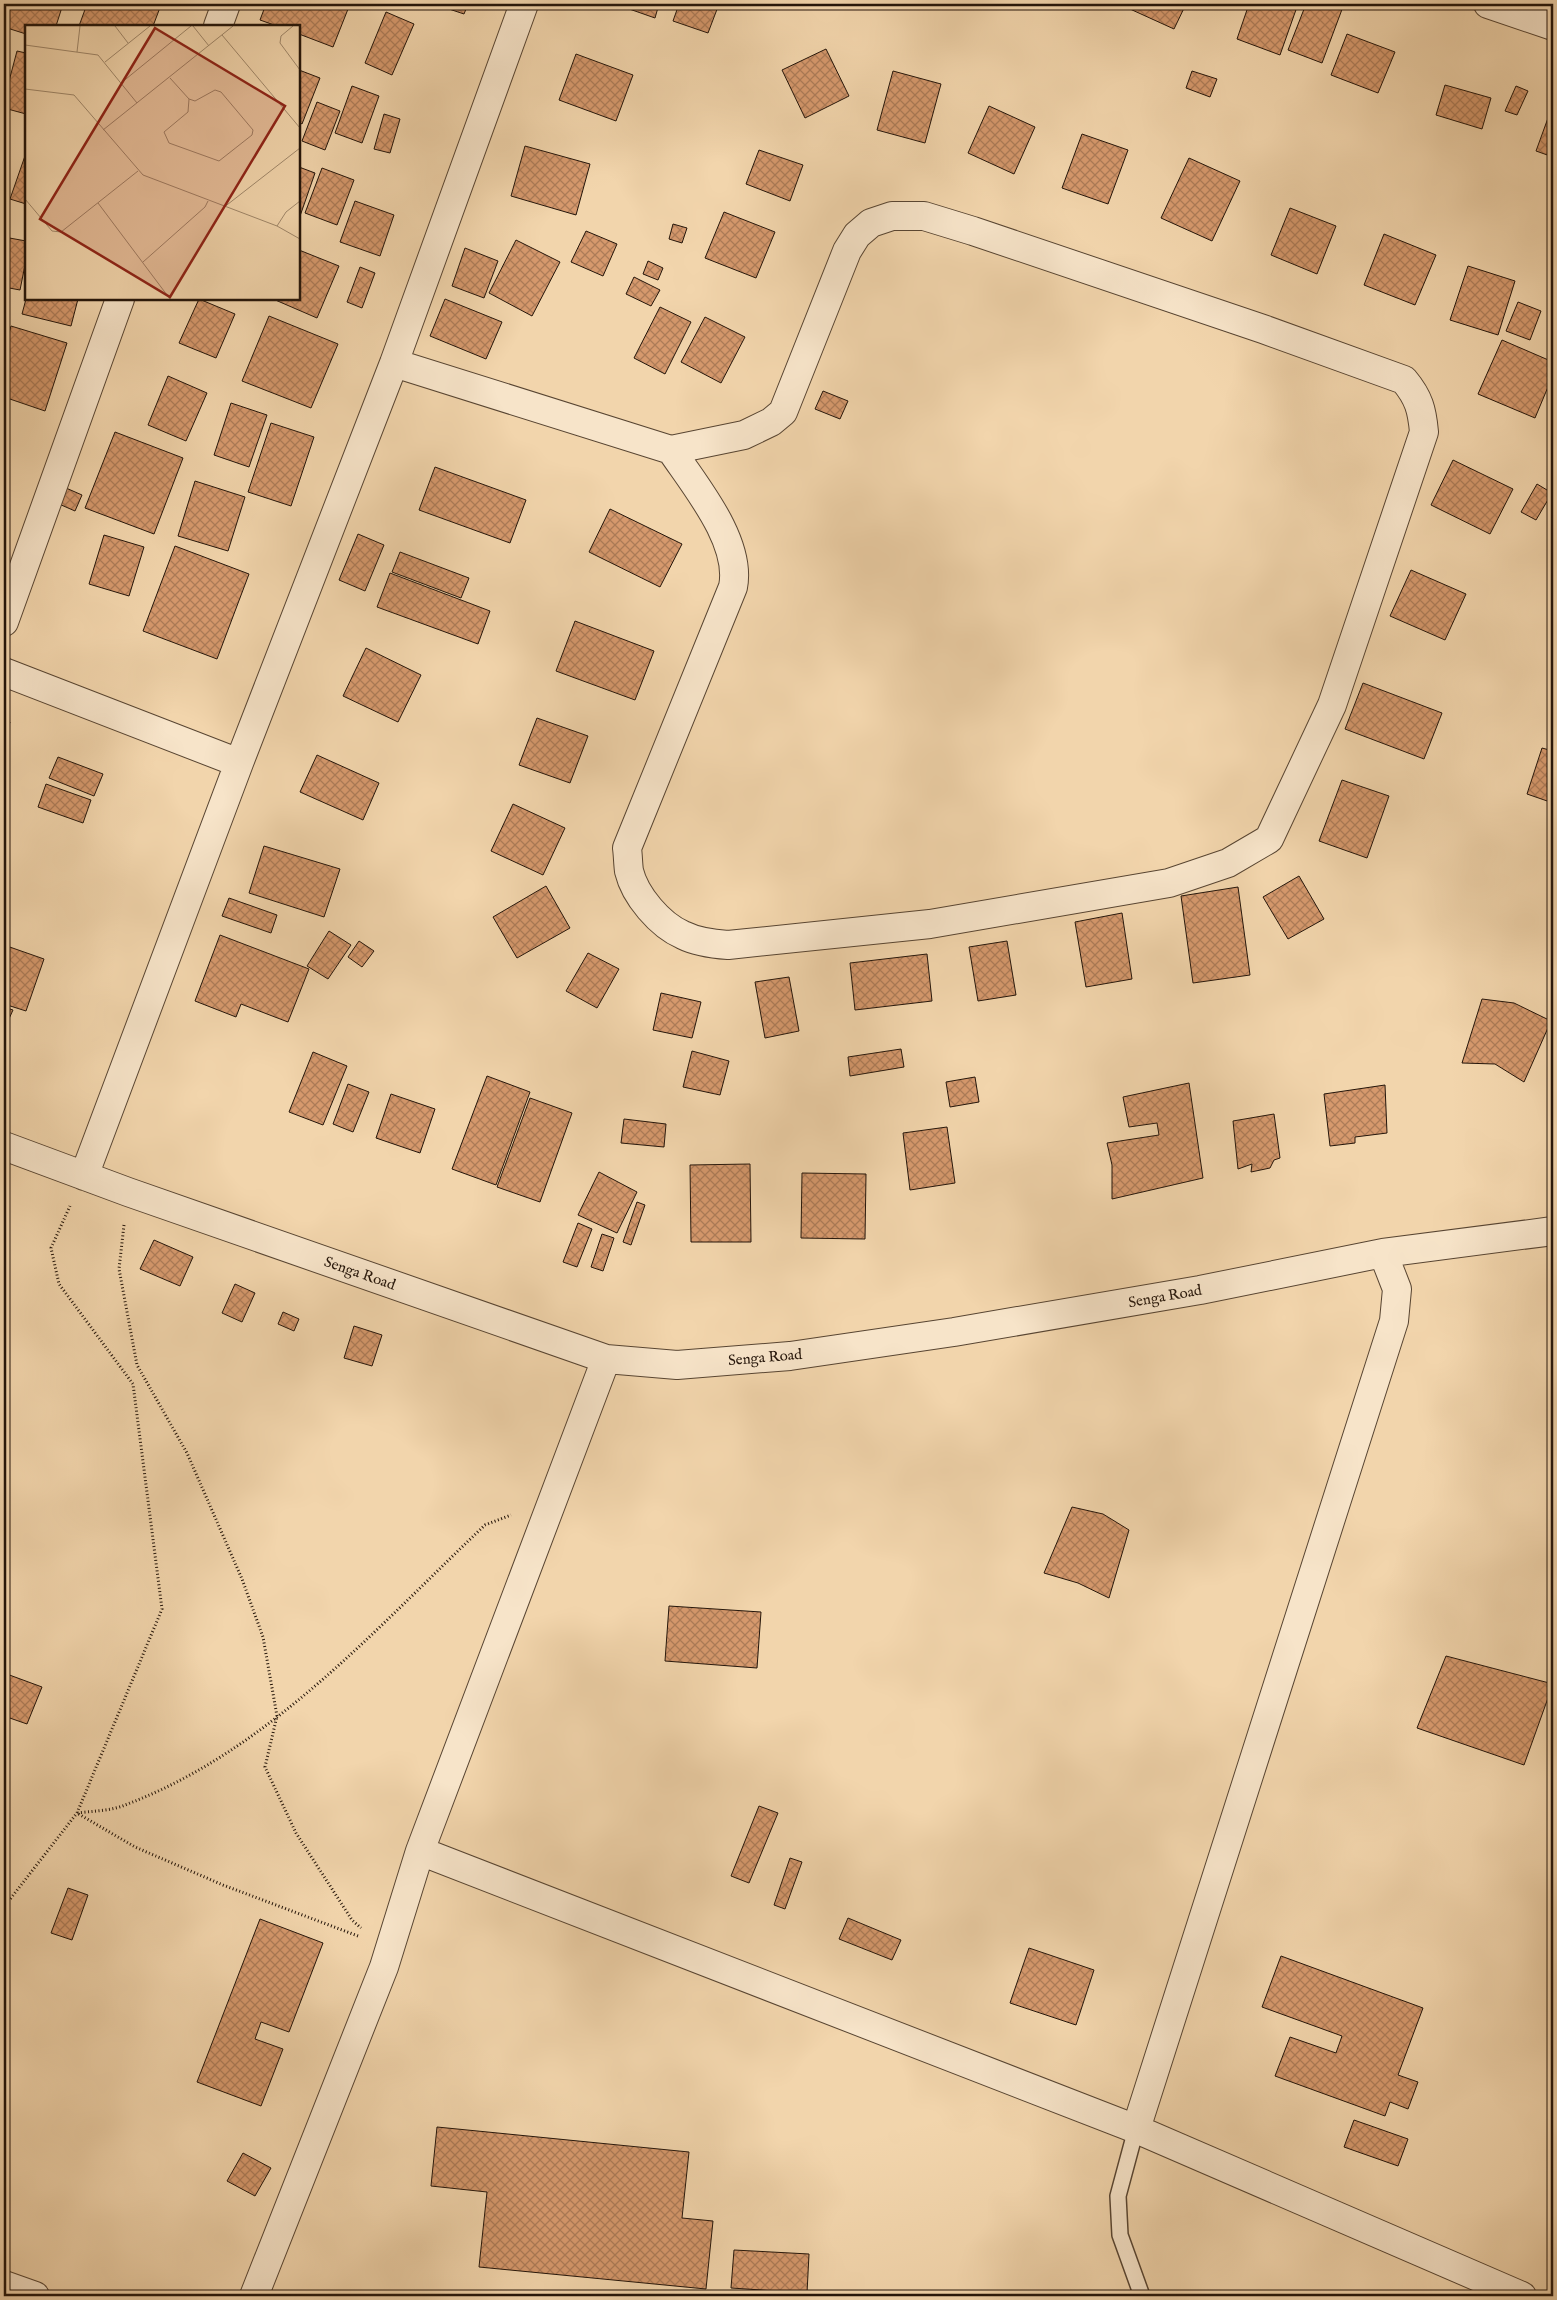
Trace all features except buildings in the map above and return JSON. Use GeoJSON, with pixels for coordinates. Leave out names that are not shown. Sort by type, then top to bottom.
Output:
{"type":"FeatureCollection","features":[{"type":"Feature","properties":{"kind":"street"},"geometry":{"type":"LineString","coordinates":[[218,25],[226,4]]}},
{"type":"Feature","properties":{"kind":"street"},"geometry":{"type":"LineString","coordinates":[[84,1176],[239,762],[394,363],[524,4]]}},
{"type":"Feature","properties":{"kind":"street"},"geometry":{"type":"LineString","coordinates":[[1488,4],[1553,26]]}},
{"type":"Feature","properties":{"kind":"street"},"geometry":{"type":"LineString","coordinates":[[394,363],[671,450],[744,435],[771,422],[783,412],[848,251],[857,235],[871,223],[892,216],[924,216],[1380,370],[1404,380],[1414,392],[1422,412],[1424,432],[1332,704],[1269,839],[1228,863],[1169,883],[930,924],[728,944],[712,944],[683,935],[660,919],[638,893],[629,872],[627,848],[733,587],[736,573],[732,553],[719,526],[671,450]]}},
{"type":"Feature","properties":{"kind":"street"},"geometry":{"type":"LineString","coordinates":[[4,622],[120,300]]}},
{"type":"Feature","properties":{"kind":"street"},"geometry":{"type":"LineString","coordinates":[[4,672],[239,762]]}},
{"type":"Feature","properties":{"kind":"street","name":"Senga Road"},"geometry":{"type":"LineString","coordinates":[[4,1146],[128,1192],[606,1359],[677,1365],[790,1356],[954,1332],[1191,1291],[1383,1253],[1552,1228]]}},
{"type":"Feature","properties":{"kind":"street"},"geometry":{"type":"LineString","coordinates":[[1136,2129],[1394,1321],[1397,1289],[1383,1253]]}},
{"type":"Feature","properties":{"kind":"street"},"geometry":{"type":"LineString","coordinates":[[254,2296],[390,1950],[420,1851],[606,1359]]}},
{"type":"Feature","properties":{"kind":"street"},"geometry":{"type":"LineString","coordinates":[[420,1851],[1136,2129],[1522,2296]]}},
{"type":"Feature","properties":{"kind":"street"},"geometry":{"type":"LineString","coordinates":[[4,2285],[35,2296]]}},
{"type":"Feature","properties":{"kind":"lane"},"geometry":{"type":"LineString","coordinates":[[1136,2129],[1118,2196],[1120,2234],[1142,2296]]}},
{"type":"Feature","properties":{"kind":"path"},"geometry":{"type":"LineString","coordinates":[[4,1907],[77,1813],[162,1608],[133,1384],[59,1284],[51,1248],[84,1176]]}},
{"type":"Feature","properties":{"kind":"path"},"geometry":{"type":"LineString","coordinates":[[128,1192],[119,1269],[137,1364],[188,1452],[242,1579],[263,1637],[277,1716],[266,1767],[296,1833],[352,1920],[390,1950]]}},
{"type":"Feature","properties":{"kind":"path"},"geometry":{"type":"LineString","coordinates":[[77,1813],[123,1806],[198,1772],[321,1683],[485,1525],[553,1498]]}},
{"type":"Feature","properties":{"kind":"path"},"geometry":{"type":"LineString","coordinates":[[77,1813],[135,1847],[153,1855],[223,1885],[311,1917],[390,1950]]}}]}
